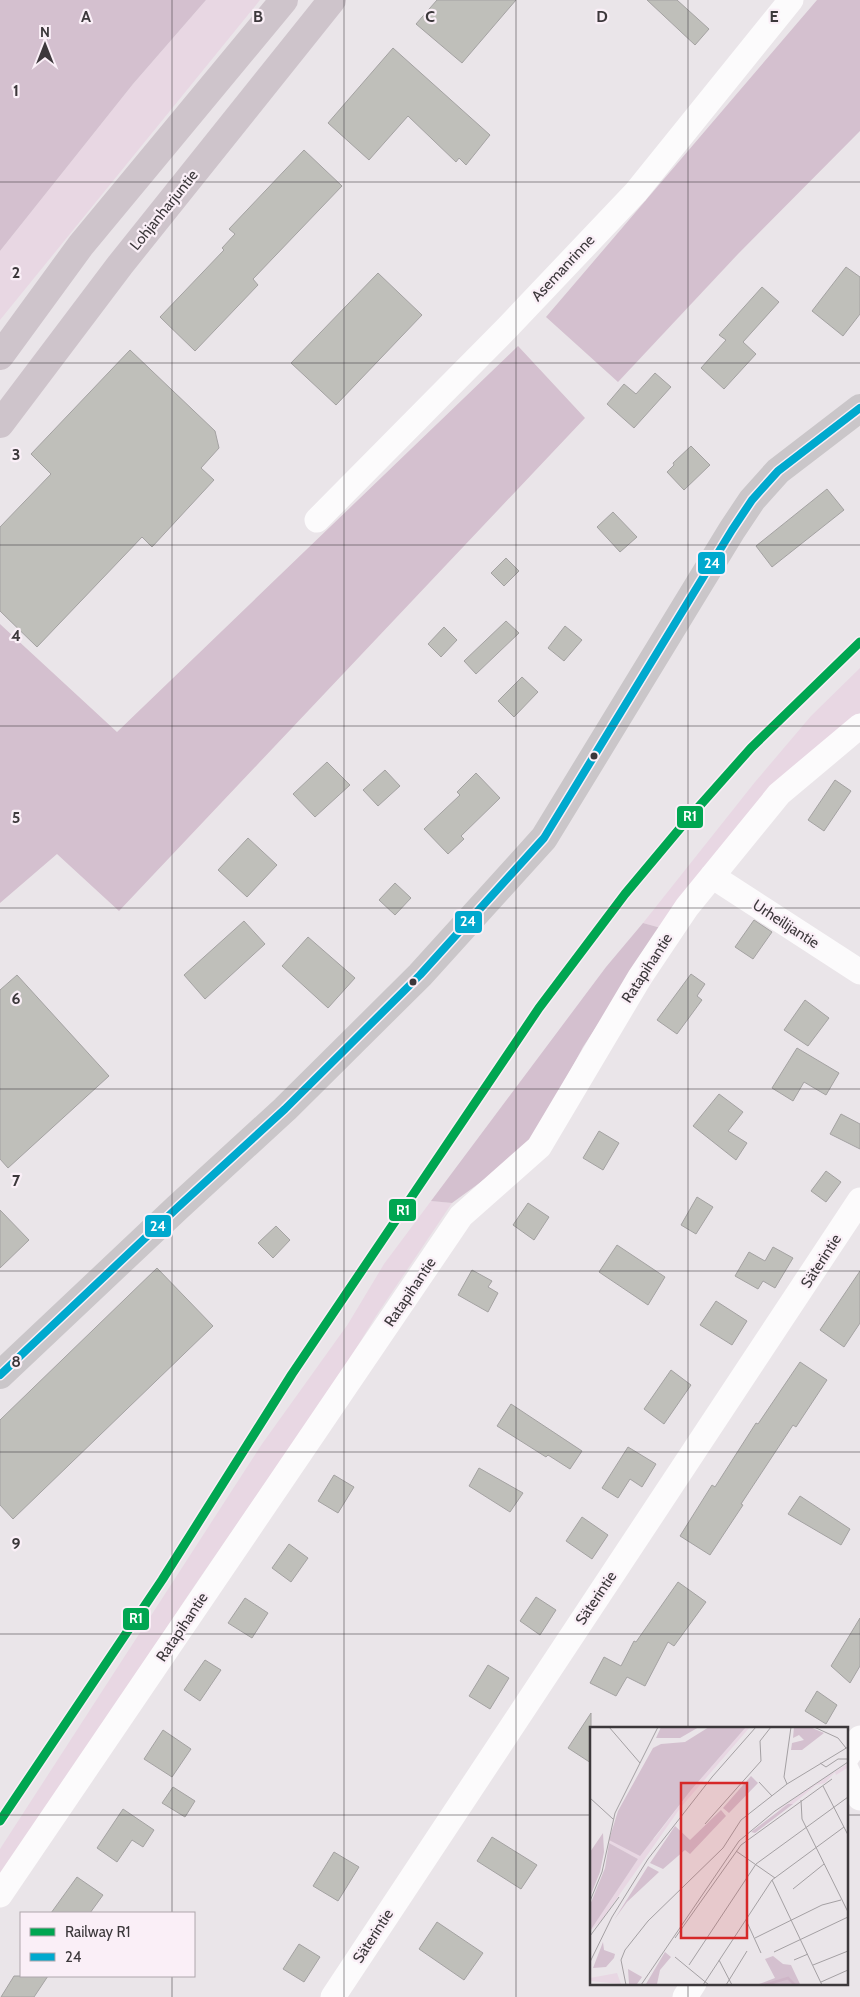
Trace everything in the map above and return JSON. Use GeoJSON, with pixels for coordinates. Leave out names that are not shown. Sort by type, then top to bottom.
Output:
{"type":"FeatureCollection","features":[{"type":"Feature","properties":{"kind":"highway"},"geometry":{"type":"LineString","coordinates":[[0,356],[81,245],[284,0]]}},
{"type":"Feature","properties":{"kind":"highway","name":"Lohjanharjuntie"},"geometry":{"type":"LineString","coordinates":[[0,424],[120,265],[332,0]]}},
{"type":"Feature","properties":{"kind":"street","name":"Asemanrinne"},"geometry":{"type":"LineString","coordinates":[[317,520],[513,322],[636,192],[791,0]]}},
{"type":"Feature","properties":{"kind":"street"},"geometry":{"type":"LineString","coordinates":[[0,1375],[177,1208],[286,1109],[420,975],[544,838],[752,500],[778,471],[860,408]]}},
{"type":"Feature","properties":{"kind":"street","name":"Ratapihantie"},"geometry":{"type":"LineString","coordinates":[[0,1895],[461,1216],[539,1147],[640,977],[687,907],[778,794],[860,726]]}},
{"type":"Feature","properties":{"kind":"street","name":"Urheilijantie"},"geometry":{"type":"LineString","coordinates":[[712,876],[860,972]]}},
{"type":"Feature","properties":{"kind":"street","name":"Säterintie"},"geometry":{"type":"LineString","coordinates":[[334,1997],[860,1200]]}},
{"type":"Feature","properties":{"kind":"street"},"geometry":{"type":"LineString","coordinates":[[848,1755],[860,1738]]}},
{"type":"Feature","properties":{"kind":"street"},"geometry":{"type":"LineString","coordinates":[[848,1774],[860,1798]]}},
{"type":"Feature","properties":{"kind":"street"},"geometry":{"type":"LineString","coordinates":[[685,1997],[693,1984]]}},
{"type":"Feature","properties":{"kind":"shaded area"},"geometry":{"type":"Polygon","coordinates":[[[0,0],[206,0],[133,84],[0,251],[0,0]]]}},
{"type":"Feature","properties":{"kind":"shaded area"},"geometry":{"type":"Polygon","coordinates":[[[206,0],[260,0],[0,320],[0,251],[133,84],[206,0]]]}},
{"type":"Feature","properties":{"kind":"shaded area"},"geometry":{"type":"Polygon","coordinates":[[[817,0],[860,0],[860,131],[738,254],[618,382],[546,317],[817,0]]]}},
{"type":"Feature","properties":{"kind":"shaded area"},"geometry":{"type":"Polygon","coordinates":[[[518,346],[585,418],[119,911],[57,854],[0,903],[0,624],[117,732],[518,346]]]}},
{"type":"Feature","properties":{"kind":"shaded area"},"geometry":{"type":"Polygon","coordinates":[[[860,668],[860,713],[849,720],[661,928],[643,923],[755,782],[811,716],[860,668]]]}},
{"type":"Feature","properties":{"kind":"shaded area"},"geometry":{"type":"Polygon","coordinates":[[[643,923],[661,928],[583,1047],[540,1127],[518,1155],[452,1203],[431,1201],[606,967],[643,923]]]}},
{"type":"Feature","properties":{"kind":"shaded area"},"geometry":{"type":"Polygon","coordinates":[[[431,1201],[452,1203],[376,1316],[341,1373],[197,1582],[0,1877],[0,1849],[262,1444],[348,1324],[384,1264],[431,1201]]]}},
{"type":"Feature","properties":{"kind":"building"},"geometry":{"type":"Polygon","coordinates":[[[437,0],[516,0],[462,63],[416,24],[437,0]]]}},
{"type":"Feature","properties":{"kind":"building"},"geometry":{"type":"Polygon","coordinates":[[[647,0],[677,0],[709,29],[695,45],[647,0]]]}},
{"type":"Feature","properties":{"kind":"building"},"geometry":{"type":"Polygon","coordinates":[[[393,48],[490,135],[466,165],[459,158],[456,162],[408,116],[369,160],[328,123],[393,48]]]}},
{"type":"Feature","properties":{"kind":"building"},"geometry":{"type":"Polygon","coordinates":[[[304,150],[342,186],[253,279],[258,285],[195,351],[160,317],[224,250],[222,248],[235,234],[229,229],[304,150]]]}},
{"type":"Feature","properties":{"kind":"building"},"geometry":{"type":"Polygon","coordinates":[[[846,267],[860,277],[860,314],[843,336],[812,311],[846,267]]]}},
{"type":"Feature","properties":{"kind":"building"},"geometry":{"type":"Polygon","coordinates":[[[378,273],[422,315],[336,405],[291,363],[378,273]]]}},
{"type":"Feature","properties":{"kind":"building"},"geometry":{"type":"Polygon","coordinates":[[[762,287],[779,302],[743,342],[756,354],[724,389],[701,368],[726,340],[719,335],[762,287]]]}},
{"type":"Feature","properties":{"kind":"building"},"geometry":{"type":"Polygon","coordinates":[[[130,350],[215,431],[219,448],[201,468],[214,480],[152,547],[142,537],[37,647],[0,611],[0,527],[51,474],[31,454],[130,350]]]}},
{"type":"Feature","properties":{"kind":"building"},"geometry":{"type":"Polygon","coordinates":[[[655,373],[671,387],[634,428],[607,404],[624,384],[636,394],[655,373]]]}},
{"type":"Feature","properties":{"kind":"building"},"geometry":{"type":"Polygon","coordinates":[[[691,446],[710,465],[684,490],[667,472],[674,465],[673,463],[691,446]]]}},
{"type":"Feature","properties":{"kind":"building"},"geometry":{"type":"Polygon","coordinates":[[[827,489],[844,510],[772,567],[756,546],[827,489]]]}},
{"type":"Feature","properties":{"kind":"building"},"geometry":{"type":"Polygon","coordinates":[[[613,512],[637,537],[620,552],[597,527],[613,512]]]}},
{"type":"Feature","properties":{"kind":"building"},"geometry":{"type":"Polygon","coordinates":[[[506,558],[519,571],[504,586],[491,573],[506,558]]]}},
{"type":"Feature","properties":{"kind":"building"},"geometry":{"type":"Polygon","coordinates":[[[506,621],[519,633],[476,674],[464,661],[506,621]]]}},
{"type":"Feature","properties":{"kind":"building"},"geometry":{"type":"Polygon","coordinates":[[[565,626],[582,640],[564,661],[548,648],[565,626]]]}},
{"type":"Feature","properties":{"kind":"building"},"geometry":{"type":"Polygon","coordinates":[[[444,627],[457,640],[441,657],[428,644],[444,627]]]}},
{"type":"Feature","properties":{"kind":"building"},"geometry":{"type":"Polygon","coordinates":[[[522,677],[538,692],[514,717],[498,701],[522,677]]]}},
{"type":"Feature","properties":{"kind":"building"},"geometry":{"type":"Polygon","coordinates":[[[327,762],[350,785],[315,817],[293,794],[327,762]]]}},
{"type":"Feature","properties":{"kind":"building"},"geometry":{"type":"Polygon","coordinates":[[[385,770],[400,786],[378,806],[363,790],[385,770]]]}},
{"type":"Feature","properties":{"kind":"building"},"geometry":{"type":"Polygon","coordinates":[[[476,773],[500,798],[461,836],[464,839],[448,854],[424,829],[460,795],[457,792],[476,773]]]}},
{"type":"Feature","properties":{"kind":"building"},"geometry":{"type":"Polygon","coordinates":[[[835,780],[851,791],[824,831],[808,820],[835,780]]]}},
{"type":"Feature","properties":{"kind":"building"},"geometry":{"type":"Polygon","coordinates":[[[248,838],[277,865],[247,897],[218,870],[248,838]]]}},
{"type":"Feature","properties":{"kind":"building"},"geometry":{"type":"Polygon","coordinates":[[[395,883],[411,898],[395,915],[379,900],[395,883]]]}},
{"type":"Feature","properties":{"kind":"building"},"geometry":{"type":"Polygon","coordinates":[[[754,920],[772,932],[753,959],[735,947],[754,920]]]}},
{"type":"Feature","properties":{"kind":"building"},"geometry":{"type":"Polygon","coordinates":[[[244,921],[265,944],[205,999],[184,975],[244,921]]]}},
{"type":"Feature","properties":{"kind":"building"},"geometry":{"type":"Polygon","coordinates":[[[308,937],[355,978],[328,1008],[282,966],[308,937]]]}},
{"type":"Feature","properties":{"kind":"building"},"geometry":{"type":"Polygon","coordinates":[[[691,974],[705,984],[697,996],[702,1000],[677,1034],[657,1020],[691,974]]]}},
{"type":"Feature","properties":{"kind":"building"},"geometry":{"type":"Polygon","coordinates":[[[17,975],[109,1076],[8,1168],[0,1159],[0,990],[17,975]]]}},
{"type":"Feature","properties":{"kind":"building"},"geometry":{"type":"Polygon","coordinates":[[[805,1000],[829,1018],[808,1046],[784,1030],[805,1000]]]}},
{"type":"Feature","properties":{"kind":"building"},"geometry":{"type":"Polygon","coordinates":[[[797,1048],[839,1073],[826,1095],[804,1082],[793,1101],[772,1088],[797,1048]]]}},
{"type":"Feature","properties":{"kind":"building"},"geometry":{"type":"Polygon","coordinates":[[[719,1094],[743,1112],[728,1131],[747,1143],[736,1160],[693,1126],[719,1094]]]}},
{"type":"Feature","properties":{"kind":"building"},"geometry":{"type":"Polygon","coordinates":[[[841,1114],[860,1124],[860,1149],[830,1134],[841,1114]]]}},
{"type":"Feature","properties":{"kind":"building"},"geometry":{"type":"Polygon","coordinates":[[[599,1131],[619,1143],[603,1170],[583,1158],[599,1131]]]}},
{"type":"Feature","properties":{"kind":"building"},"geometry":{"type":"Polygon","coordinates":[[[826,1171],[841,1182],[826,1202],[811,1191],[826,1171]]]}},
{"type":"Feature","properties":{"kind":"building"},"geometry":{"type":"Polygon","coordinates":[[[697,1197],[713,1207],[696,1234],[681,1225],[697,1197]]]}},
{"type":"Feature","properties":{"kind":"building"},"geometry":{"type":"Polygon","coordinates":[[[528,1203],[549,1217],[534,1240],[513,1225],[528,1203]]]}},
{"type":"Feature","properties":{"kind":"building"},"geometry":{"type":"Polygon","coordinates":[[[0,1210],[29,1240],[0,1268],[0,1210]]]}},
{"type":"Feature","properties":{"kind":"building"},"geometry":{"type":"Polygon","coordinates":[[[276,1226],[290,1240],[273,1258],[258,1243],[276,1226]]]}},
{"type":"Feature","properties":{"kind":"building"},"geometry":{"type":"Polygon","coordinates":[[[617,1245],[665,1277],[648,1305],[599,1272],[617,1245]]]}},
{"type":"Feature","properties":{"kind":"building"},"geometry":{"type":"Polygon","coordinates":[[[773,1247],[793,1258],[775,1288],[763,1281],[758,1289],[735,1276],[749,1252],[765,1261],[773,1247]]]}},
{"type":"Feature","properties":{"kind":"building"},"geometry":{"type":"Polygon","coordinates":[[[157,1268],[213,1326],[13,1519],[0,1505],[0,1420],[157,1268]]]}},
{"type":"Feature","properties":{"kind":"building"},"geometry":{"type":"Polygon","coordinates":[[[472,1270],[492,1281],[488,1287],[498,1293],[488,1312],[458,1295],[472,1270]]]}},
{"type":"Feature","properties":{"kind":"building"},"geometry":{"type":"Polygon","coordinates":[[[860,1271],[860,1323],[844,1347],[820,1330],[860,1271]]]}},
{"type":"Feature","properties":{"kind":"building"},"geometry":{"type":"Polygon","coordinates":[[[716,1301],[747,1321],[732,1345],[700,1325],[716,1301]]]}},
{"type":"Feature","properties":{"kind":"building"},"geometry":{"type":"Polygon","coordinates":[[[800,1362],[827,1380],[796,1427],[793,1425],[710,1555],[680,1536],[712,1485],[715,1487],[756,1423],[758,1424],[800,1362]]]}},
{"type":"Feature","properties":{"kind":"building"},"geometry":{"type":"Polygon","coordinates":[[[671,1370],[691,1385],[664,1424],[644,1409],[671,1370]]]}},
{"type":"Feature","properties":{"kind":"building"},"geometry":{"type":"Polygon","coordinates":[[[511,1404],[582,1451],[570,1469],[548,1455],[546,1457],[497,1426],[511,1404]]]}},
{"type":"Feature","properties":{"kind":"building"},"geometry":{"type":"Polygon","coordinates":[[[628,1447],[656,1464],[642,1487],[630,1479],[618,1498],[602,1488],[628,1447]]]}},
{"type":"Feature","properties":{"kind":"building"},"geometry":{"type":"Polygon","coordinates":[[[479,1468],[523,1493],[510,1512],[469,1486],[479,1468]]]}},
{"type":"Feature","properties":{"kind":"building"},"geometry":{"type":"Polygon","coordinates":[[[334,1475],[354,1487],[338,1513],[318,1501],[334,1475]]]}},
{"type":"Feature","properties":{"kind":"building"},"geometry":{"type":"Polygon","coordinates":[[[800,1496],[850,1529],[841,1545],[788,1514],[800,1496]]]}},
{"type":"Feature","properties":{"kind":"building"},"geometry":{"type":"Polygon","coordinates":[[[582,1517],[608,1535],[592,1559],[566,1541],[582,1517]]]}},
{"type":"Feature","properties":{"kind":"building"},"geometry":{"type":"Polygon","coordinates":[[[289,1544],[308,1558],[291,1582],[272,1568],[289,1544]]]}},
{"type":"Feature","properties":{"kind":"building"},"geometry":{"type":"Polygon","coordinates":[[[678,1582],[706,1602],[674,1646],[668,1642],[645,1686],[627,1677],[616,1696],[590,1683],[604,1657],[621,1666],[634,1641],[636,1642],[678,1582]]]}},
{"type":"Feature","properties":{"kind":"building"},"geometry":{"type":"Polygon","coordinates":[[[536,1597],[556,1610],[540,1635],[520,1621],[536,1597]]]}},
{"type":"Feature","properties":{"kind":"building"},"geometry":{"type":"Polygon","coordinates":[[[245,1598],[268,1613],[252,1638],[228,1623],[245,1598]]]}},
{"type":"Feature","properties":{"kind":"building"},"geometry":{"type":"Polygon","coordinates":[[[860,1618],[860,1666],[850,1683],[831,1666],[860,1618]]]}},
{"type":"Feature","properties":{"kind":"building"},"geometry":{"type":"Polygon","coordinates":[[[205,1660],[221,1670],[200,1701],[184,1690],[205,1660]]]}},
{"type":"Feature","properties":{"kind":"building"},"geometry":{"type":"Polygon","coordinates":[[[488,1665],[509,1678],[490,1709],[469,1696],[488,1665]]]}},
{"type":"Feature","properties":{"kind":"building"},"geometry":{"type":"Polygon","coordinates":[[[817,1691],[837,1705],[826,1724],[805,1711],[817,1691]]]}},
{"type":"Feature","properties":{"kind":"building"},"geometry":{"type":"Polygon","coordinates":[[[591,1713],[590,1762],[568,1748],[591,1713]]]}},
{"type":"Feature","properties":{"kind":"building"},"geometry":{"type":"Polygon","coordinates":[[[163,1730],[191,1749],[172,1777],[144,1759],[163,1730]]]}},
{"type":"Feature","properties":{"kind":"building"},"geometry":{"type":"Polygon","coordinates":[[[173,1787],[195,1801],[185,1817],[162,1803],[173,1787]]]}},
{"type":"Feature","properties":{"kind":"building"},"geometry":{"type":"Polygon","coordinates":[[[123,1809],[154,1830],[143,1847],[132,1840],[117,1862],[97,1848],[123,1809]]]}},
{"type":"Feature","properties":{"kind":"building"},"geometry":{"type":"Polygon","coordinates":[[[492,1837],[537,1865],[521,1889],[477,1861],[492,1837]]]}},
{"type":"Feature","properties":{"kind":"building"},"geometry":{"type":"Polygon","coordinates":[[[334,1852],[359,1867],[338,1901],[313,1886],[334,1852]]]}},
{"type":"Feature","properties":{"kind":"building"},"geometry":{"type":"Polygon","coordinates":[[[77,1877],[103,1895],[91,1912],[52,1912],[77,1877]]]}},
{"type":"Feature","properties":{"kind":"building"},"geometry":{"type":"Polygon","coordinates":[[[437,1922],[483,1953],[464,1980],[419,1949],[437,1922]]]}},
{"type":"Feature","properties":{"kind":"building"},"geometry":{"type":"Polygon","coordinates":[[[299,1944],[320,1957],[304,1982],[283,1969],[299,1944]]]}},
{"type":"Feature","properties":{"kind":"building"},"geometry":{"type":"Polygon","coordinates":[[[14,1976],[47,1977],[34,1997],[1,1997],[14,1976]]]}},
{"type":"Feature","properties":{"kind":"rail line","name":"R1"},"geometry":{"type":"LineString","coordinates":[[0,1821],[162,1580],[292,1374],[539,1008],[625,894],[687,820],[751,748],[860,642]]}},
{"type":"Feature","properties":{"kind":"transit line","name":"24"},"geometry":{"type":"LineString","coordinates":[[0,1375],[285,1109],[420,975],[544,838],[752,500],[778,471],[860,408]]}}]}
